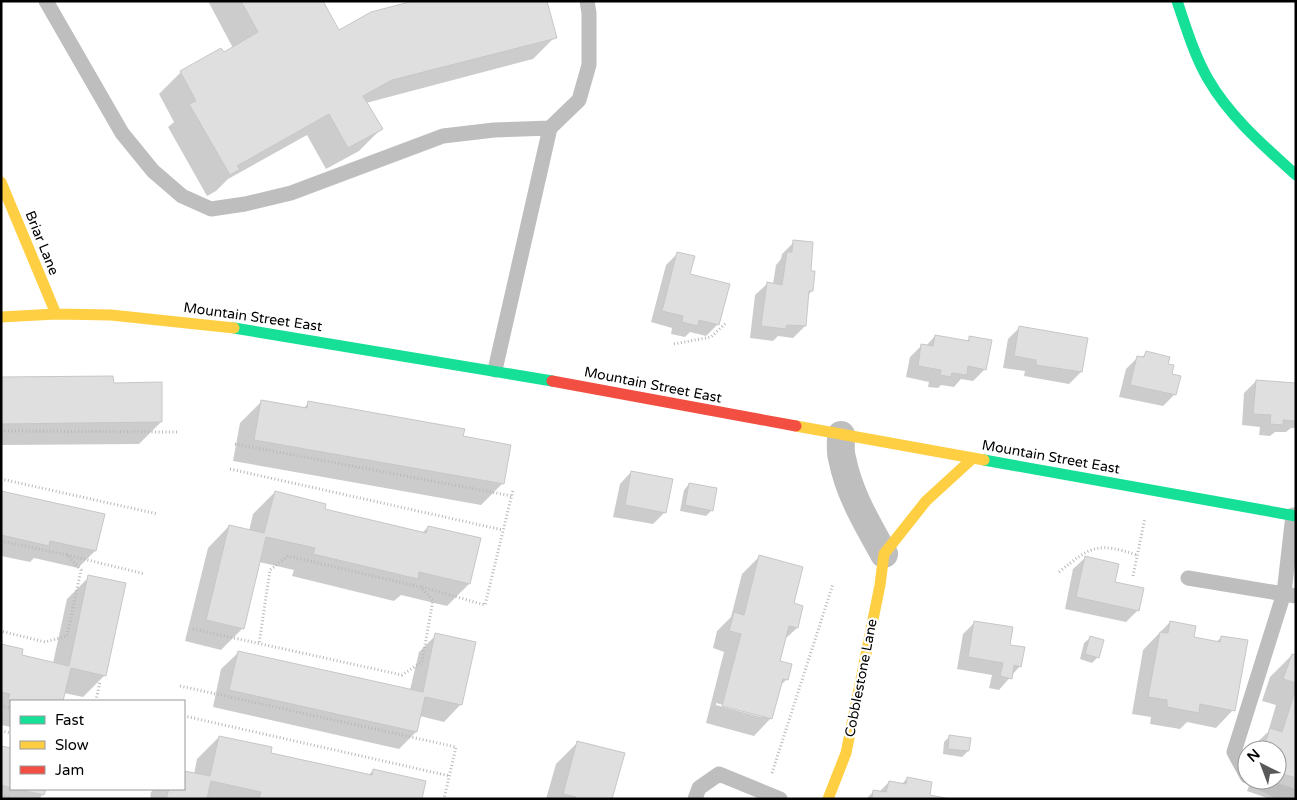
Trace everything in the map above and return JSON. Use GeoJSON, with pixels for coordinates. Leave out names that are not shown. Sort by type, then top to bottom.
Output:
{"type":"FeatureCollection","features":[{"type":"Feature","properties":{"kind":"main road"},"geometry":{"type":"LineString","coordinates":[[1176,1],[1195,52],[1213,89],[1243,126],[1293,167]]}},
{"type":"Feature","properties":{"kind":"main road","name":"Briar Lane"},"geometry":{"type":"LineString","coordinates":[[1,182],[56,314]]}},
{"type":"Feature","properties":{"kind":"main road","name":"Mountain Street East"},"geometry":{"type":"LineString","coordinates":[[1,317],[56,314],[111,315],[236,328],[495,370],[842,435],[1294,515]]}},
{"type":"Feature","properties":{"kind":"main road"},"geometry":{"type":"LineString","coordinates":[[884,554],[926,501],[973,458]]}},
{"type":"Feature","properties":{"kind":"main road","name":"Cobblestone Lane"},"geometry":{"type":"LineString","coordinates":[[828,799],[846,753],[880,585],[884,554]]}},
{"type":"Feature","properties":{"kind":"street"},"geometry":{"type":"LineString","coordinates":[[842,435],[841,457],[853,496],[884,554]]}},
{"type":"Feature","properties":{"kind":"lane"},"geometry":{"type":"LineString","coordinates":[[46,1],[122,133],[153,171],[182,196],[211,209],[244,204],[291,192],[443,136],[494,130],[550,128]]}},
{"type":"Feature","properties":{"kind":"lane"},"geometry":{"type":"LineString","coordinates":[[495,370],[550,128],[579,100],[590,65],[587,1]]}},
{"type":"Feature","properties":{"kind":"lane"},"geometry":{"type":"LineString","coordinates":[[1238,740],[1290,595],[1294,515]]}},
{"type":"Feature","properties":{"kind":"lane"},"geometry":{"type":"LineString","coordinates":[[1188,578],[1290,595]]}},
{"type":"Feature","properties":{"kind":"lane"},"geometry":{"type":"LineString","coordinates":[[1237,744],[1234,752],[1237,758]]}},
{"type":"Feature","properties":{"kind":"lane"},"geometry":{"type":"LineString","coordinates":[[694,799],[699,788],[719,774],[780,799]]}},
{"type":"Feature","properties":{"kind":"lane"},"geometry":{"type":"LineString","coordinates":[[1276,790],[1296,797]]}},
{"type":"Feature","properties":{"kind":"path"},"geometry":{"type":"LineString","coordinates":[[674,344],[711,337],[726,323]]}},
{"type":"Feature","properties":{"kind":"path"},"geometry":{"type":"LineString","coordinates":[[1,431],[177,432]]}},
{"type":"Feature","properties":{"kind":"path"},"geometry":{"type":"LineString","coordinates":[[235,444],[512,496]]}},
{"type":"Feature","properties":{"kind":"path"},"geometry":{"type":"LineString","coordinates":[[230,469],[504,530]]}},
{"type":"Feature","properties":{"kind":"path"},"geometry":{"type":"LineString","coordinates":[[1,479],[158,514]]}},
{"type":"Feature","properties":{"kind":"path"},"geometry":{"type":"LineString","coordinates":[[259,644],[270,570],[288,556],[420,587],[485,605],[513,490]]}},
{"type":"Feature","properties":{"kind":"path"},"geometry":{"type":"LineString","coordinates":[[1133,576],[1152,490]]}},
{"type":"Feature","properties":{"kind":"path"},"geometry":{"type":"LineString","coordinates":[[1,541],[144,574]]}},
{"type":"Feature","properties":{"kind":"path"},"geometry":{"type":"LineString","coordinates":[[1059,572],[1082,553],[1104,546],[1137,555]]}},
{"type":"Feature","properties":{"kind":"path"},"geometry":{"type":"LineString","coordinates":[[1,631],[45,642],[67,636],[80,570],[67,555]]}},
{"type":"Feature","properties":{"kind":"path"},"geometry":{"type":"LineString","coordinates":[[766,793],[833,584]]}},
{"type":"Feature","properties":{"kind":"path"},"geometry":{"type":"LineString","coordinates":[[193,630],[402,675],[422,662],[434,600],[420,587]]}},
{"type":"Feature","properties":{"kind":"path"},"geometry":{"type":"LineString","coordinates":[[96,700],[100,681]]}},
{"type":"Feature","properties":{"kind":"path"},"geometry":{"type":"LineString","coordinates":[[180,686],[456,746],[444,799]]}},
{"type":"Feature","properties":{"kind":"path"},"geometry":{"type":"LineString","coordinates":[[185,716],[450,776]]}},
{"type":"Feature","properties":{"kind":"path"},"geometry":{"type":"LineString","coordinates":[[1,795],[13,799]]}},
{"type":"Feature","properties":{"kind":"building"},"geometry":{"type":"Polygon","coordinates":[[[241,1],[323,1],[339,30],[371,12],[413,1],[547,1],[557,38],[392,80],[363,96],[383,129],[348,148],[329,114],[237,166],[240,169],[230,175],[189,104],[196,101],[180,71],[221,48],[224,52],[258,32],[241,1]]]}},
{"type":"Feature","properties":{"kind":"building"},"geometry":{"type":"Polygon","coordinates":[[[793,240],[813,242],[811,271],[815,271],[813,291],[809,291],[806,326],[787,325],[786,329],[761,326],[767,282],[782,285],[787,252],[792,252],[793,240]]]}},
{"type":"Feature","properties":{"kind":"building"},"geometry":{"type":"Polygon","coordinates":[[[677,252],[695,256],[690,274],[730,284],[719,325],[699,320],[698,326],[682,322],[683,316],[662,311],[677,252]]]}},
{"type":"Feature","properties":{"kind":"building"},"geometry":{"type":"Polygon","coordinates":[[[1019,326],[1088,338],[1082,372],[1036,365],[1036,360],[1014,356],[1019,326]]]}},
{"type":"Feature","properties":{"kind":"building"},"geometry":{"type":"Polygon","coordinates":[[[935,335],[969,341],[969,336],[992,340],[986,370],[968,366],[967,375],[952,373],[951,377],[940,375],[941,370],[918,366],[921,344],[933,346],[935,335]]]}},
{"type":"Feature","properties":{"kind":"building"},"geometry":{"type":"Polygon","coordinates":[[[1146,351],[1170,357],[1168,364],[1174,365],[1172,374],[1181,376],[1176,395],[1130,385],[1137,356],[1144,357],[1146,351]]]}},
{"type":"Feature","properties":{"kind":"building"},"geometry":{"type":"Polygon","coordinates":[[[113,376],[114,383],[162,382],[162,422],[1,424],[1,377],[113,376]]]}},
{"type":"Feature","properties":{"kind":"building"},"geometry":{"type":"Polygon","coordinates":[[[1256,380],[1296,383],[1296,421],[1283,420],[1283,425],[1270,424],[1271,415],[1253,414],[1256,380]]]}},
{"type":"Feature","properties":{"kind":"building"},"geometry":{"type":"Polygon","coordinates":[[[261,400],[307,408],[308,401],[465,429],[463,436],[511,445],[504,484],[254,440],[261,400]]]}},
{"type":"Feature","properties":{"kind":"building"},"geometry":{"type":"Polygon","coordinates":[[[631,471],[673,479],[666,513],[625,505],[631,471]]]}},
{"type":"Feature","properties":{"kind":"building"},"geometry":{"type":"Polygon","coordinates":[[[689,483],[717,488],[713,511],[685,505],[689,483]]]}},
{"type":"Feature","properties":{"kind":"building"},"geometry":{"type":"Polygon","coordinates":[[[1,491],[105,514],[96,551],[50,541],[49,546],[1,535],[1,491]]]}},
{"type":"Feature","properties":{"kind":"building"},"geometry":{"type":"Polygon","coordinates":[[[275,491],[326,504],[325,509],[426,533],[428,526],[481,538],[470,584],[419,572],[418,579],[313,554],[315,548],[266,537],[244,629],[206,620],[229,525],[264,533],[275,491]]]}},
{"type":"Feature","properties":{"kind":"building"},"geometry":{"type":"Polygon","coordinates":[[[759,555],[803,567],[794,603],[803,606],[798,628],[789,626],[780,661],[792,664],[788,680],[783,679],[772,719],[722,706],[741,634],[729,631],[734,612],[744,615],[759,555]]]}},
{"type":"Feature","properties":{"kind":"building"},"geometry":{"type":"Polygon","coordinates":[[[1085,556],[1119,564],[1115,582],[1144,588],[1139,611],[1076,597],[1085,556]]]}},
{"type":"Feature","properties":{"kind":"building"},"geometry":{"type":"Polygon","coordinates":[[[88,575],[126,583],[106,676],[71,668],[63,700],[10,700],[8,700],[10,694],[1,692],[1,644],[23,649],[22,655],[69,666],[88,575]]]}},
{"type":"Feature","properties":{"kind":"building"},"geometry":{"type":"Polygon","coordinates":[[[974,621],[1013,627],[1010,645],[1025,647],[1021,667],[1014,665],[1012,679],[1000,676],[1003,663],[968,657],[974,621]]]}},
{"type":"Feature","properties":{"kind":"building"},"geometry":{"type":"Polygon","coordinates":[[[1170,621],[1196,626],[1194,637],[1220,642],[1221,636],[1248,640],[1235,711],[1200,704],[1199,713],[1167,707],[1167,700],[1148,697],[1160,632],[1168,633],[1170,621]]]}},
{"type":"Feature","properties":{"kind":"building"},"geometry":{"type":"Polygon","coordinates":[[[435,633],[476,642],[462,705],[425,697],[417,732],[229,690],[238,651],[423,692],[435,633]]]}},
{"type":"Feature","properties":{"kind":"building"},"geometry":{"type":"Polygon","coordinates":[[[1090,636],[1104,640],[1099,658],[1085,654],[1090,636]]]}},
{"type":"Feature","properties":{"kind":"building"},"geometry":{"type":"Polygon","coordinates":[[[1292,654],[1296,655],[1296,683],[1283,679],[1292,654]]]}},
{"type":"Feature","properties":{"kind":"building"},"geometry":{"type":"Polygon","coordinates":[[[1296,688],[1296,778],[1287,775],[1287,740],[1266,740],[1270,728],[1282,732],[1296,688]]]}},
{"type":"Feature","properties":{"kind":"building"},"geometry":{"type":"Polygon","coordinates":[[[949,735],[971,738],[969,751],[948,749],[949,735]]]}},
{"type":"Feature","properties":{"kind":"building"},"geometry":{"type":"Polygon","coordinates":[[[219,736],[272,747],[271,753],[372,775],[373,769],[426,781],[422,799],[259,799],[261,792],[211,781],[207,799],[166,799],[169,790],[185,790],[185,771],[210,776],[219,736]]]}},
{"type":"Feature","properties":{"kind":"building"},"geometry":{"type":"Polygon","coordinates":[[[577,741],[625,753],[612,799],[575,799],[576,797],[563,794],[577,741]]]}},
{"type":"Feature","properties":{"kind":"building"},"geometry":{"type":"Polygon","coordinates":[[[1,746],[10,748],[10,788],[1,785],[1,746]]]}},
{"type":"Feature","properties":{"kind":"building"},"geometry":{"type":"Polygon","coordinates":[[[907,777],[932,782],[930,795],[951,799],[872,799],[873,790],[886,792],[889,781],[906,784],[907,777]]]}},
{"type":"Feature","properties":{"kind":"building"},"geometry":{"type":"Polygon","coordinates":[[[21,790],[46,790],[44,795],[21,790]]]}},
{"type":"Feature","properties":{"kind":"traffic: fast"},"geometry":{"type":"LineString","coordinates":[[1177,1],[1199,60],[1217,93],[1248,130],[1296,175]]}},
{"type":"Feature","properties":{"kind":"traffic: fast"},"geometry":{"type":"LineString","coordinates":[[234,328],[552,381]]}},
{"type":"Feature","properties":{"kind":"traffic: fast"},"geometry":{"type":"LineString","coordinates":[[984,460],[1296,516]]}},
{"type":"Feature","properties":{"kind":"traffic: slow"},"geometry":{"type":"LineString","coordinates":[[1,182],[56,314]]}},
{"type":"Feature","properties":{"kind":"traffic: slow"},"geometry":{"type":"LineString","coordinates":[[1,317],[56,314],[111,315],[234,328]]}},
{"type":"Feature","properties":{"kind":"traffic: slow"},"geometry":{"type":"LineString","coordinates":[[796,426],[984,460]]}},
{"type":"Feature","properties":{"kind":"traffic: slow"},"geometry":{"type":"LineString","coordinates":[[828,799],[846,753],[880,585],[884,554],[926,501],[973,458]]}},
{"type":"Feature","properties":{"kind":"traffic: jam"},"geometry":{"type":"LineString","coordinates":[[552,381],[796,426]]}}]}
